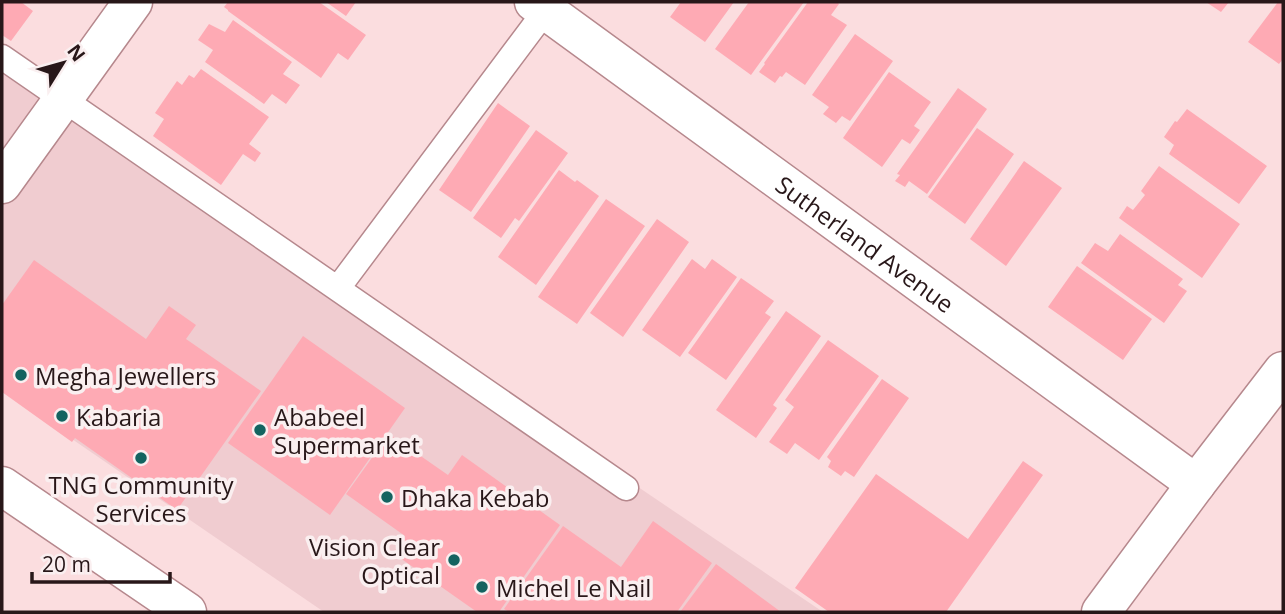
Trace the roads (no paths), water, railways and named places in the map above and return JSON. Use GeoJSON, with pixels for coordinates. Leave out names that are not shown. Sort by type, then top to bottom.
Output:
{"type":"FeatureCollection","features":[{"type":"Feature","properties":{"kind":"street"},"geometry":{"type":"LineString","coordinates":[[2,184],[133,2]]}},
{"type":"Feature","properties":{"kind":"street","name":"Sutherland Avenue"},"geometry":{"type":"LineString","coordinates":[[544,5],[1196,484]]}},
{"type":"Feature","properties":{"kind":"street"},"geometry":{"type":"LineString","coordinates":[[1101,612],[1283,371]]}},
{"type":"Feature","properties":{"kind":"street"},"geometry":{"type":"LineString","coordinates":[[2,486],[187,612]]}},
{"type":"Feature","properties":{"kind":"lane"},"geometry":{"type":"LineString","coordinates":[[338,288],[544,5]]}},
{"type":"Feature","properties":{"kind":"lane"},"geometry":{"type":"LineString","coordinates":[[2,57],[626,488]]}},
{"type":"Feature","properties":{"kind":"place","name":"Megha Jewellers"},"geometry":{"type":"Point","coordinates":[21,375]}},
{"type":"Feature","properties":{"kind":"place","name":"Kabaria"},"geometry":{"type":"Point","coordinates":[62,416]}},
{"type":"Feature","properties":{"kind":"place","name":"Ababeel Supermarket"},"geometry":{"type":"Point","coordinates":[260,430]}},
{"type":"Feature","properties":{"kind":"place","name":"TNG Community Services"},"geometry":{"type":"Point","coordinates":[141,458]}},
{"type":"Feature","properties":{"kind":"place","name":"Dhaka Kebab"},"geometry":{"type":"Point","coordinates":[387,497]}},
{"type":"Feature","properties":{"kind":"place","name":"Vision Clear Optical"},"geometry":{"type":"Point","coordinates":[454,560]}},
{"type":"Feature","properties":{"kind":"place","name":"Michel Le Nail"},"geometry":{"type":"Point","coordinates":[482,587]}}]}
